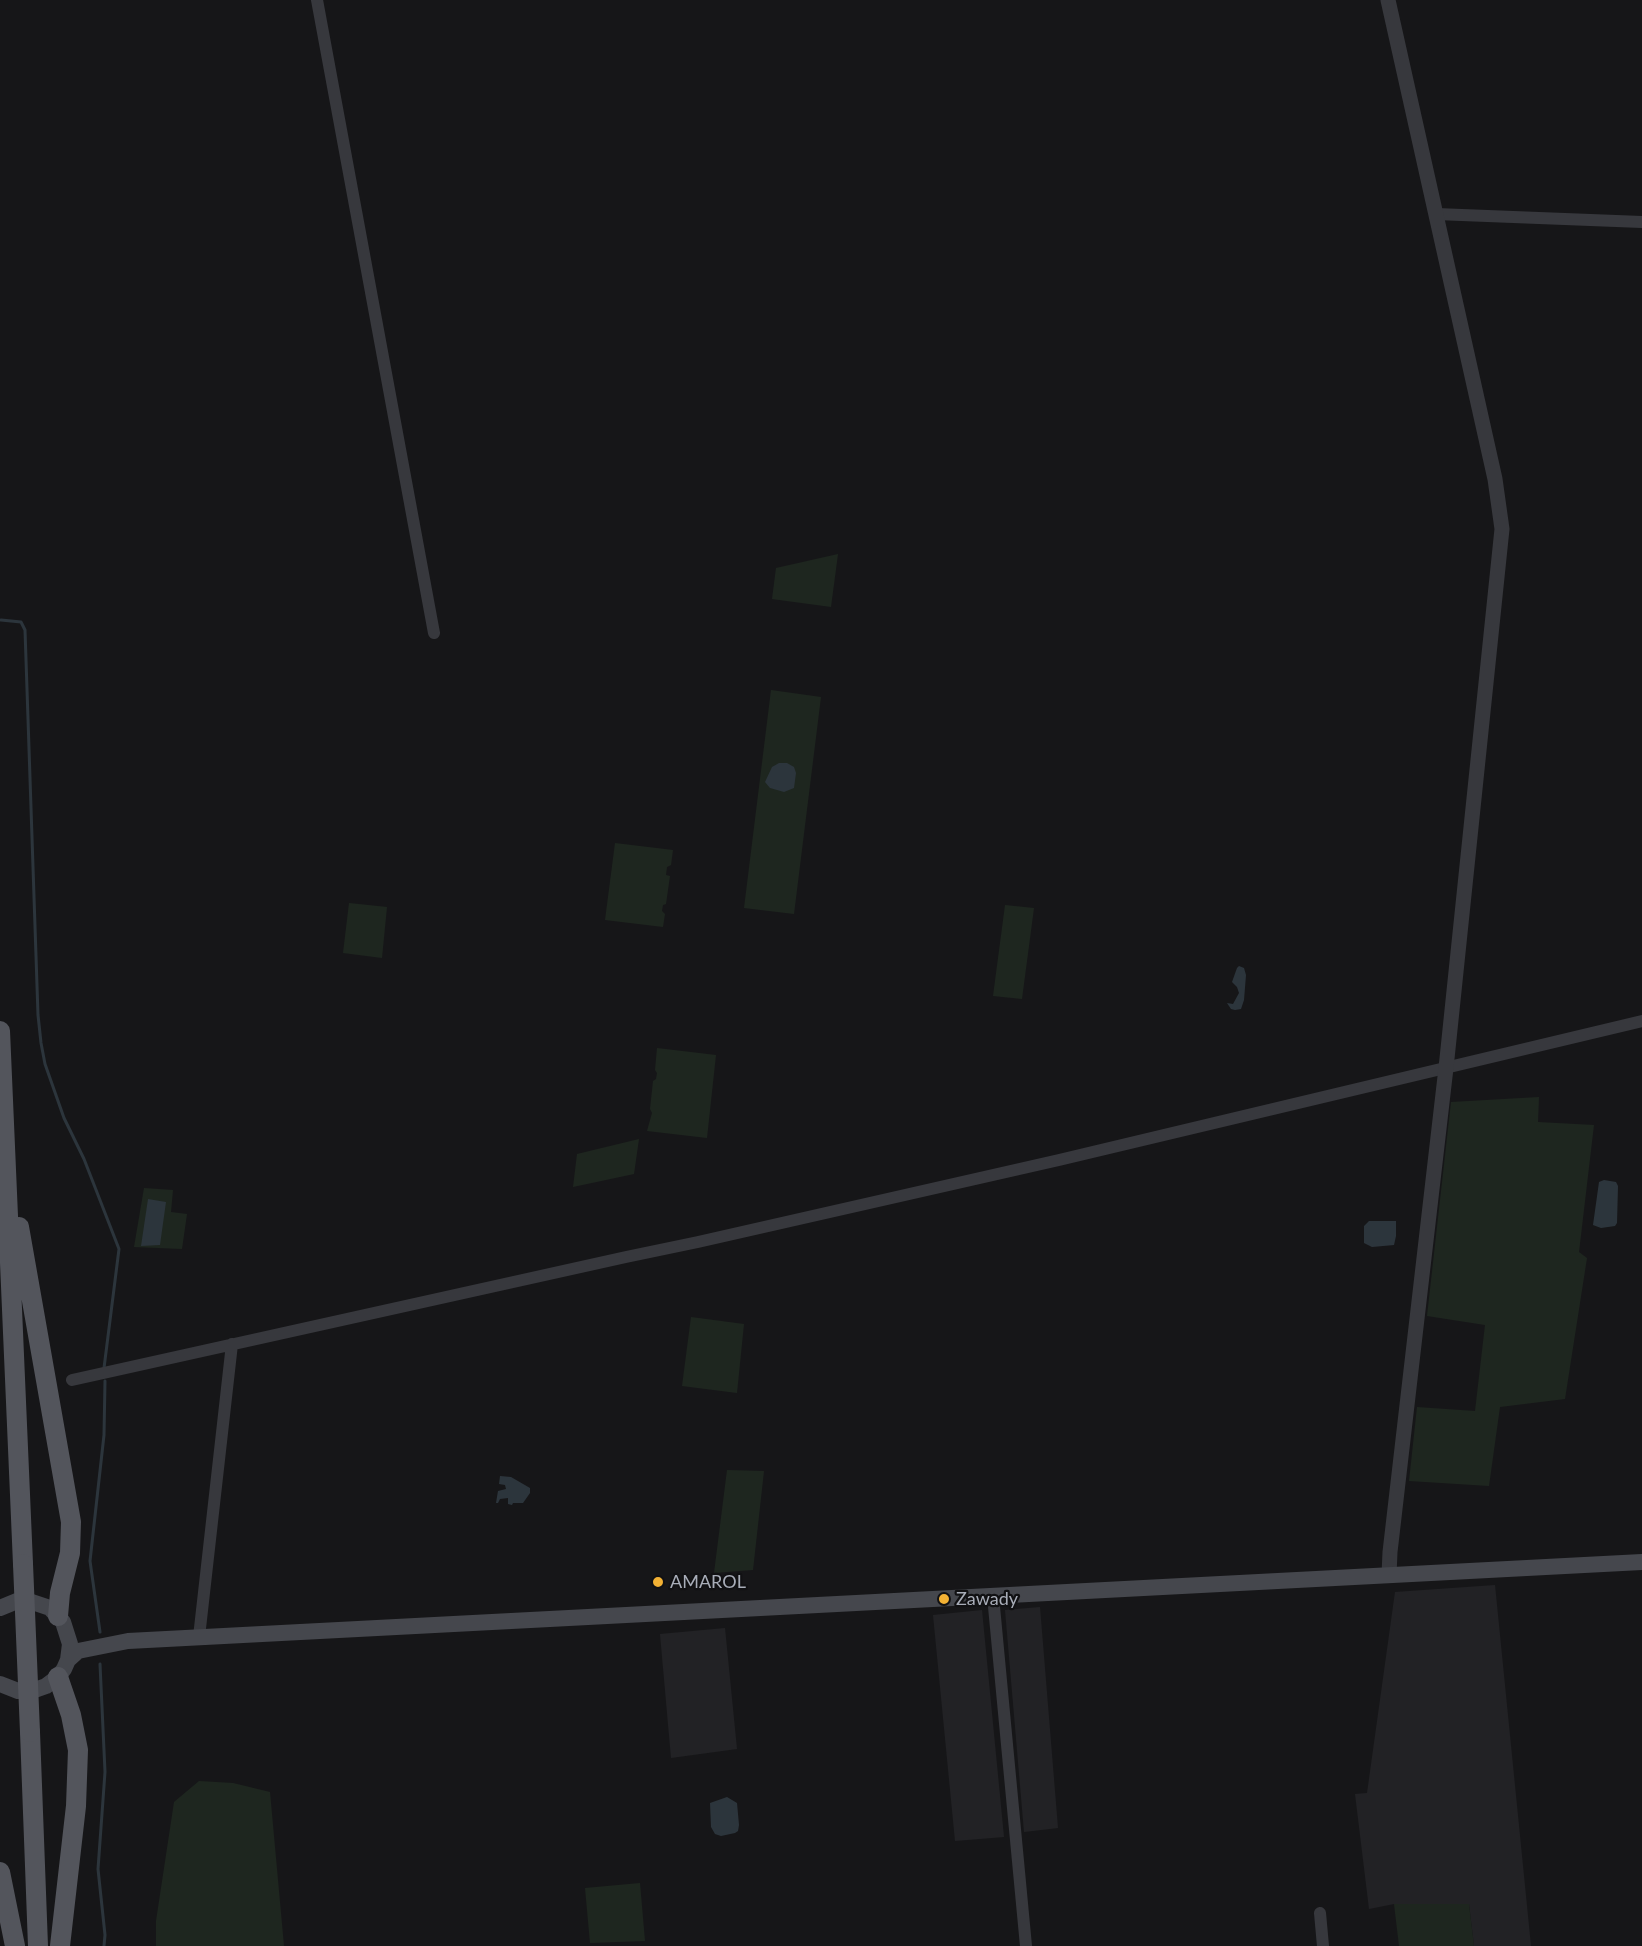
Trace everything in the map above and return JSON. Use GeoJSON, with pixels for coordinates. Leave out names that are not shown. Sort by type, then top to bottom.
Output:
{"type":"FeatureCollection","features":[{"type":"Feature","properties":{"kind":"main road"},"geometry":{"type":"LineString","coordinates":[[0,1031],[38,1946]]}},
{"type":"Feature","properties":{"kind":"main road"},"geometry":{"type":"LineString","coordinates":[[0,1183],[5,1147]]}},
{"type":"Feature","properties":{"kind":"main road"},"geometry":{"type":"LineString","coordinates":[[5,1147],[71,1522],[70,1553],[60,1593],[62,1622],[70,1644],[68,1660]]}},
{"type":"Feature","properties":{"kind":"main road"},"geometry":{"type":"LineString","coordinates":[[0,1684],[18,1691],[32,1691],[46,1686],[58,1677],[68,1660],[78,1651],[128,1641],[1642,1562]]}},
{"type":"Feature","properties":{"kind":"main road"},"geometry":{"type":"LineString","coordinates":[[0,1608],[17,1601],[40,1603],[78,1636],[128,1641]]}},
{"type":"Feature","properties":{"kind":"main road"},"geometry":{"type":"LineString","coordinates":[[58,1677],[72,1715],[78,1750],[76,1806],[60,1946]]}},
{"type":"Feature","properties":{"kind":"main road"},"geometry":{"type":"LineString","coordinates":[[0,1872],[15,1946]]}},
{"type":"Feature","properties":{"kind":"street"},"geometry":{"type":"LineString","coordinates":[[317,0],[434,633]]}},
{"type":"Feature","properties":{"kind":"street"},"geometry":{"type":"LineString","coordinates":[[1388,0],[1499,498],[1502,530],[1446,1068],[1389,1575]]}},
{"type":"Feature","properties":{"kind":"street"},"geometry":{"type":"LineString","coordinates":[[1436,214],[1642,222]]}},
{"type":"Feature","properties":{"kind":"street"},"geometry":{"type":"LineString","coordinates":[[72,1380],[776,1225],[1642,1021]]}},
{"type":"Feature","properties":{"kind":"street"},"geometry":{"type":"LineString","coordinates":[[199,1637],[232,1344]]}},
{"type":"Feature","properties":{"kind":"street"},"geometry":{"type":"LineString","coordinates":[[993,1596],[1026,1946]]}},
{"type":"Feature","properties":{"kind":"street"},"geometry":{"type":"LineString","coordinates":[[1320,1913],[1323,1946]]}},
{"type":"Feature","properties":{"kind":"shaded area"},"geometry":{"type":"Polygon","coordinates":[[[838,554],[831,607],[772,599],[776,568],[838,554]]]}},
{"type":"Feature","properties":{"kind":"shaded area"},"geometry":{"type":"Polygon","coordinates":[[[771,690],[821,697],[794,914],[744,908],[771,690]]]}},
{"type":"Feature","properties":{"kind":"shaded area"},"geometry":{"type":"Polygon","coordinates":[[[779,763],[787,763],[794,767],[796,773],[794,788],[784,792],[770,788],[765,782],[772,767],[779,763]]]}},
{"type":"Feature","properties":{"kind":"shaded area"},"geometry":{"type":"Polygon","coordinates":[[[615,843],[673,850],[671,865],[667,867],[666,875],[670,876],[666,904],[663,905],[662,911],[665,914],[663,927],[605,920],[615,843]]]}},
{"type":"Feature","properties":{"kind":"shaded area"},"geometry":{"type":"Polygon","coordinates":[[[349,903],[387,907],[382,958],[343,953],[349,903]]]}},
{"type":"Feature","properties":{"kind":"shaded area"},"geometry":{"type":"Polygon","coordinates":[[[1005,905],[1034,908],[1022,999],[993,996],[1005,905]]]}},
{"type":"Feature","properties":{"kind":"shaded area"},"geometry":{"type":"Polygon","coordinates":[[[1239,966],[1244,968],[1246,975],[1244,1000],[1241,1009],[1235,1010],[1231,1009],[1227,1003],[1233,1004],[1239,993],[1232,982],[1239,966]]]}},
{"type":"Feature","properties":{"kind":"shaded area"},"geometry":{"type":"Polygon","coordinates":[[[657,1048],[716,1055],[707,1138],[647,1131],[652,1113],[650,1109],[653,1081],[657,1073],[655,1070],[657,1048]]]}},
{"type":"Feature","properties":{"kind":"shaded area"},"geometry":{"type":"Polygon","coordinates":[[[1539,1097],[1538,1122],[1594,1125],[1579,1252],[1587,1258],[1565,1399],[1500,1407],[1489,1486],[1409,1481],[1417,1407],[1475,1411],[1485,1325],[1427,1316],[1451,1102],[1539,1097]]]}},
{"type":"Feature","properties":{"kind":"shaded area"},"geometry":{"type":"Polygon","coordinates":[[[639,1139],[634,1174],[573,1187],[577,1154],[639,1139]]]}},
{"type":"Feature","properties":{"kind":"shaded area"},"geometry":{"type":"Polygon","coordinates":[[[1604,1180],[1616,1182],[1618,1186],[1617,1223],[1615,1226],[1601,1228],[1593,1225],[1599,1182],[1604,1180]]]}},
{"type":"Feature","properties":{"kind":"shaded area"},"geometry":{"type":"Polygon","coordinates":[[[144,1188],[173,1190],[171,1212],[187,1214],[182,1249],[134,1247],[144,1188]]]}},
{"type":"Feature","properties":{"kind":"shaded area"},"geometry":{"type":"Polygon","coordinates":[[[148,1199],[166,1202],[160,1245],[141,1246],[148,1199]]]}},
{"type":"Feature","properties":{"kind":"shaded area"},"geometry":{"type":"Polygon","coordinates":[[[1369,1221],[1396,1221],[1394,1245],[1372,1247],[1364,1243],[1364,1226],[1369,1221]]]}},
{"type":"Feature","properties":{"kind":"shaded area"},"geometry":{"type":"Polygon","coordinates":[[[691,1317],[744,1324],[737,1393],[682,1386],[691,1317]]]}},
{"type":"Feature","properties":{"kind":"shaded area"},"geometry":{"type":"Polygon","coordinates":[[[727,1470],[764,1471],[753,1570],[714,1573],[727,1470]]]}},
{"type":"Feature","properties":{"kind":"shaded area"},"geometry":{"type":"Polygon","coordinates":[[[500,1476],[511,1477],[530,1488],[530,1493],[523,1503],[508,1504],[508,1498],[500,1499],[496,1503],[498,1491],[506,1489],[505,1485],[499,1484],[500,1476]]]}},
{"type":"Feature","properties":{"kind":"shaded area"},"geometry":{"type":"Polygon","coordinates":[[[1495,1585],[1531,1946],[1474,1946],[1469,1904],[1394,1904],[1369,1909],[1355,1794],[1367,1793],[1395,1592],[1495,1585]]]}},
{"type":"Feature","properties":{"kind":"shaded area"},"geometry":{"type":"Polygon","coordinates":[[[1040,1607],[1058,1828],[1024,1832],[1005,1610],[1040,1607]]]}},
{"type":"Feature","properties":{"kind":"shaded area"},"geometry":{"type":"Polygon","coordinates":[[[982,1610],[1004,1837],[955,1841],[933,1615],[982,1610]]]}},
{"type":"Feature","properties":{"kind":"shaded area"},"geometry":{"type":"Polygon","coordinates":[[[725,1628],[737,1749],[671,1758],[660,1634],[725,1628]]]}},
{"type":"Feature","properties":{"kind":"shaded area"},"geometry":{"type":"Polygon","coordinates":[[[199,1781],[233,1783],[270,1792],[284,1946],[156,1946],[156,1921],[174,1802],[199,1781]]]}},
{"type":"Feature","properties":{"kind":"shaded area"},"geometry":{"type":"Polygon","coordinates":[[[727,1797],[737,1803],[739,1825],[735,1833],[721,1836],[715,1834],[711,1827],[710,1803],[727,1797]]]}},
{"type":"Feature","properties":{"kind":"shaded area"},"geometry":{"type":"Polygon","coordinates":[[[640,1883],[645,1941],[590,1943],[585,1888],[640,1883]]]}},
{"type":"Feature","properties":{"kind":"shaded area"},"geometry":{"type":"Polygon","coordinates":[[[1394,1904],[1469,1904],[1474,1946],[1399,1946],[1394,1904]]]}},
{"type":"Feature","properties":{"kind":"waterway"},"geometry":{"type":"LineString","coordinates":[[1,620],[21,622],[25,630],[38,1015],[41,1043],[45,1064],[64,1118],[84,1159],[119,1249],[104,1368]]}},
{"type":"Feature","properties":{"kind":"waterway"},"geometry":{"type":"LineString","coordinates":[[100,1632],[90,1561],[104,1435],[105,1381]]}},
{"type":"Feature","properties":{"kind":"waterway"},"geometry":{"type":"LineString","coordinates":[[100,1664],[105,1772],[98,1869],[105,1935],[104,1946]]}},
{"type":"Feature","properties":{"kind":"place","name":"AMAROL"},"geometry":{"type":"Point","coordinates":[658,1582]}},
{"type":"Feature","properties":{"kind":"place","name":"Zawady"},"geometry":{"type":"Point","coordinates":[944,1599]}}]}
